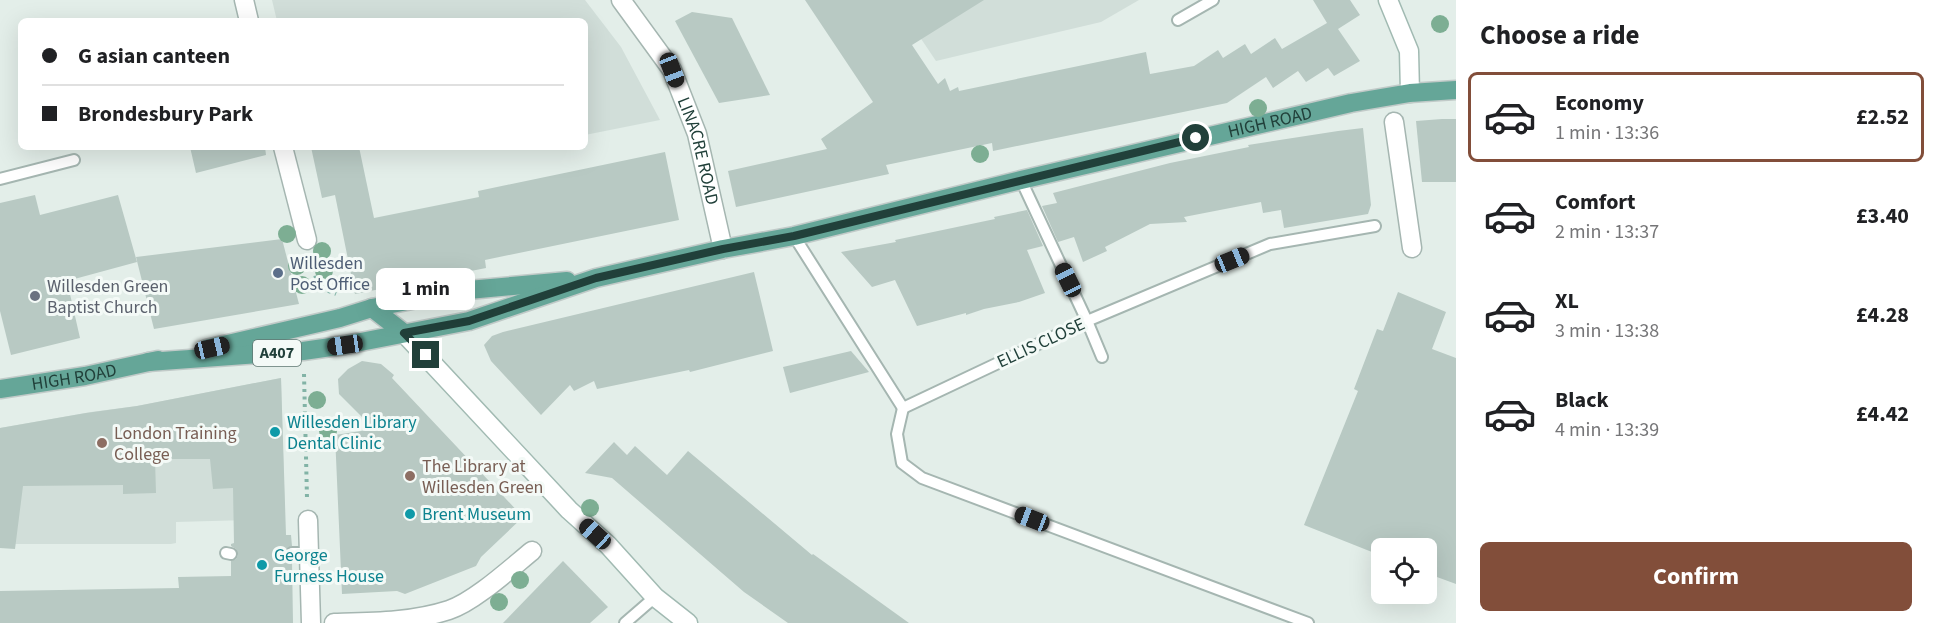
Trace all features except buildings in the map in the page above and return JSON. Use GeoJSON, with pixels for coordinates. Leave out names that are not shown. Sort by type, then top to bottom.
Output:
{"type":"FeatureCollection","features":[{"type":"Feature","properties":{"kind":"main road","name":"HIGH ROAD"},"geometry":{"type":"LineString","coordinates":[[148,362],[303,351],[469,321],[596,278],[723,249],[794,236],[1293,116],[1410,93],[1456,90]]}},
{"type":"Feature","properties":{"kind":"main road","name":"HIGH ROAD"},"geometry":{"type":"LineString","coordinates":[[0,388],[85,376],[340,318],[372,308],[463,290],[596,278]]}},
{"type":"Feature","properties":{"kind":"main road"},"geometry":{"type":"LineString","coordinates":[[372,308],[404,333]]}},
{"type":"Feature","properties":{"kind":"street"},"geometry":{"type":"LineString","coordinates":[[244,0],[248,18]]}},
{"type":"Feature","properties":{"kind":"street","name":"LINACRE ROAD"},"geometry":{"type":"LineString","coordinates":[[621,0],[672,70],[697,134],[723,249]]}},
{"type":"Feature","properties":{"kind":"street"},"geometry":{"type":"LineString","coordinates":[[1388,0],[1409,51],[1410,93]]}},
{"type":"Feature","properties":{"kind":"street"},"geometry":{"type":"LineString","coordinates":[[1394,122],[1412,248]]}},
{"type":"Feature","properties":{"kind":"street"},"geometry":{"type":"LineString","coordinates":[[284,150],[307,240]]}},
{"type":"Feature","properties":{"kind":"street"},"geometry":{"type":"LineString","coordinates":[[404,333],[569,510],[608,546],[655,597],[688,623]]}},
{"type":"Feature","properties":{"kind":"street"},"geometry":{"type":"LineString","coordinates":[[308,520],[300,553],[311,623]]}},
{"type":"Feature","properties":{"kind":"street"},"geometry":{"type":"LineString","coordinates":[[334,623],[401,621],[451,610],[485,588],[532,551]]}},
{"type":"Feature","properties":{"kind":"lane"},"geometry":{"type":"LineString","coordinates":[[1178,20],[1212,0]]}},
{"type":"Feature","properties":{"kind":"lane"},"geometry":{"type":"LineString","coordinates":[[0,179],[74,160]]}},
{"type":"Feature","properties":{"kind":"lane"},"geometry":{"type":"LineString","coordinates":[[1021,180],[1102,357]]}},
{"type":"Feature","properties":{"kind":"lane","name":"ELLIS CLOSE"},"geometry":{"type":"LineString","coordinates":[[903,408],[1087,321],[1270,244],[1375,226]]}},
{"type":"Feature","properties":{"kind":"lane"},"geometry":{"type":"LineString","coordinates":[[794,236],[903,408],[897,434],[902,463],[922,478],[1308,623]]}},
{"type":"Feature","properties":{"kind":"lane"},"geometry":{"type":"LineString","coordinates":[[625,623],[655,597]]}},
{"type":"Feature","properties":{"kind":"path"},"geometry":{"type":"LineString","coordinates":[[307,240],[318,287],[336,294],[337,300]]}},
{"type":"Feature","properties":{"kind":"path"},"geometry":{"type":"LineString","coordinates":[[303,365],[308,520]]}},
{"type":"Feature","properties":{"kind":"shaded area"},"geometry":{"type":"Polygon","coordinates":[[[272,0],[585,0],[621,47],[660,120],[588,134],[588,18],[276,18],[272,0]]]}},
{"type":"Feature","properties":{"kind":"shaded area"},"geometry":{"type":"Polygon","coordinates":[[[895,0],[1139,0],[1101,22],[936,61],[895,0]]]}},
{"type":"Feature","properties":{"kind":"shaded area"},"geometry":{"type":"Polygon","coordinates":[[[281,378],[285,519],[176,522],[176,543],[171,544],[0,544],[0,428],[137,406],[281,378]]]}},
{"type":"Feature","properties":{"kind":"place","name":"Willesden Post Office"},"geometry":{"type":"Point","coordinates":[278,273]}},
{"type":"Feature","properties":{"kind":"place","name":"Willesden Green Baptist Church"},"geometry":{"type":"Point","coordinates":[35,296]}},
{"type":"Feature","properties":{"kind":"place","name":"Willesden Library Dental Clinic"},"geometry":{"type":"Point","coordinates":[275,432]}},
{"type":"Feature","properties":{"kind":"place","name":"London Training College"},"geometry":{"type":"Point","coordinates":[102,443]}},
{"type":"Feature","properties":{"kind":"place","name":"The Library at Willesden Green"},"geometry":{"type":"Point","coordinates":[410,476]}},
{"type":"Feature","properties":{"kind":"place","name":"Brent Museum"},"geometry":{"type":"Point","coordinates":[410,514]}},
{"type":"Feature","properties":{"kind":"place","name":"George Furness House"},"geometry":{"type":"Point","coordinates":[262,565]}},
{"type":"Feature","properties":{"kind":"route"},"geometry":{"type":"LineString","coordinates":[[426,355],[404,333],[469,321],[596,278],[723,249],[794,236],[1196,138]]}}]}
